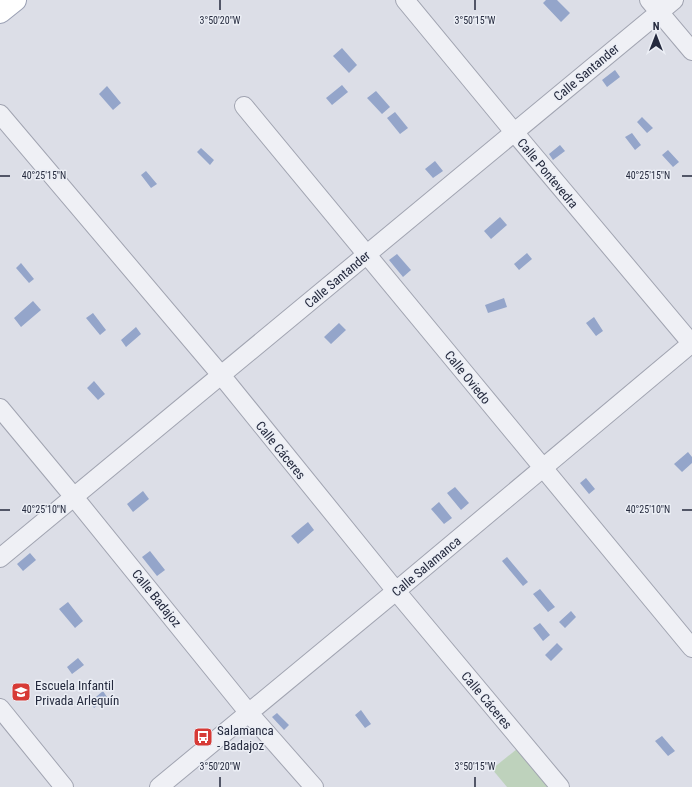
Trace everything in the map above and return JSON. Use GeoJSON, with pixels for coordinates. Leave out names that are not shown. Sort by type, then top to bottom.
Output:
{"type":"FeatureCollection","features":[{"type":"Feature","properties":{"kind":"main road"},"geometry":{"type":"LineString","coordinates":[[0,12],[15,0]]}},
{"type":"Feature","properties":{"kind":"street","name":"Calle Pontevedra"},"geometry":{"type":"LineString","coordinates":[[405,0],[692,343]]}},
{"type":"Feature","properties":{"kind":"street","name":"Calle Santander"},"geometry":{"type":"LineString","coordinates":[[0,558],[514,132],[654,6],[674,0]]}},
{"type":"Feature","properties":{"kind":"street"},"geometry":{"type":"LineString","coordinates":[[654,6],[692,51]]}},
{"type":"Feature","properties":{"kind":"street","name":"Calle Oviedo"},"geometry":{"type":"LineString","coordinates":[[244,106],[692,648]]}},
{"type":"Feature","properties":{"kind":"street","name":"Calle Cáceres"},"geometry":{"type":"LineString","coordinates":[[0,114],[221,375],[396,591],[560,787]]}},
{"type":"Feature","properties":{"kind":"street","name":"Calle Salamanca"},"geometry":{"type":"LineString","coordinates":[[159,787],[692,343]]}},
{"type":"Feature","properties":{"kind":"street","name":"Calle Badajoz"},"geometry":{"type":"LineString","coordinates":[[0,408],[248,712],[314,787]]}},
{"type":"Feature","properties":{"kind":"street"},"geometry":{"type":"LineString","coordinates":[[0,708],[64,787]]}},
{"type":"Feature","properties":{"kind":"green space"},"geometry":{"type":"Polygon","coordinates":[[[517,749],[549,787],[507,787],[492,769],[517,749]]]}},
{"type":"Feature","properties":{"kind":"water"},"geometry":{"type":"Polygon","coordinates":[[[546,0],[557,0],[570,13],[561,22],[543,3],[546,0]]]}},
{"type":"Feature","properties":{"kind":"water"},"geometry":{"type":"Polygon","coordinates":[[[342,48],[357,65],[349,73],[333,56],[342,48]]]}},
{"type":"Feature","properties":{"kind":"water"},"geometry":{"type":"Polygon","coordinates":[[[615,70],[620,77],[607,87],[602,80],[615,70]]]}},
{"type":"Feature","properties":{"kind":"water"},"geometry":{"type":"Polygon","coordinates":[[[342,85],[348,92],[332,105],[326,98],[342,85]]]}},
{"type":"Feature","properties":{"kind":"water"},"geometry":{"type":"Polygon","coordinates":[[[107,86],[121,103],[113,110],[99,94],[107,86]]]}},
{"type":"Feature","properties":{"kind":"water"},"geometry":{"type":"Polygon","coordinates":[[[376,91],[390,107],[382,114],[367,98],[376,91]]]}},
{"type":"Feature","properties":{"kind":"water"},"geometry":{"type":"Polygon","coordinates":[[[395,112],[408,128],[400,134],[387,118],[395,112]]]}},
{"type":"Feature","properties":{"kind":"water"},"geometry":{"type":"Polygon","coordinates":[[[642,117],[653,128],[647,133],[637,122],[642,117]]]}},
{"type":"Feature","properties":{"kind":"water"},"geometry":{"type":"Polygon","coordinates":[[[632,133],[641,145],[635,150],[625,137],[632,133]]]}},
{"type":"Feature","properties":{"kind":"water"},"geometry":{"type":"Polygon","coordinates":[[[560,145],[565,151],[553,160],[549,154],[560,145]]]}},
{"type":"Feature","properties":{"kind":"water"},"geometry":{"type":"Polygon","coordinates":[[[201,148],[214,160],[210,165],[197,152],[201,148]]]}},
{"type":"Feature","properties":{"kind":"water"},"geometry":{"type":"Polygon","coordinates":[[[668,150],[679,162],[673,167],[662,155],[668,150]]]}},
{"type":"Feature","properties":{"kind":"water"},"geometry":{"type":"Polygon","coordinates":[[[435,161],[443,171],[433,178],[425,169],[435,161]]]}},
{"type":"Feature","properties":{"kind":"water"},"geometry":{"type":"Polygon","coordinates":[[[146,171],[157,184],[151,188],[141,175],[146,171]]]}},
{"type":"Feature","properties":{"kind":"water"},"geometry":{"type":"Polygon","coordinates":[[[500,217],[507,225],[491,239],[484,231],[500,217]]]}},
{"type":"Feature","properties":{"kind":"water"},"geometry":{"type":"Polygon","coordinates":[[[527,253],[532,259],[519,270],[514,264],[527,253]]]}},
{"type":"Feature","properties":{"kind":"water"},"geometry":{"type":"Polygon","coordinates":[[[397,254],[411,270],[403,277],[389,260],[397,254]]]}},
{"type":"Feature","properties":{"kind":"water"},"geometry":{"type":"Polygon","coordinates":[[[21,263],[34,279],[29,283],[16,268],[21,263]]]}},
{"type":"Feature","properties":{"kind":"water"},"geometry":{"type":"Polygon","coordinates":[[[504,298],[507,307],[488,313],[485,305],[504,298]]]}},
{"type":"Feature","properties":{"kind":"water"},"geometry":{"type":"Polygon","coordinates":[[[33,301],[41,310],[21,327],[14,318],[33,301]]]}},
{"type":"Feature","properties":{"kind":"water"},"geometry":{"type":"Polygon","coordinates":[[[93,313],[106,330],[100,335],[86,318],[93,313]]]}},
{"type":"Feature","properties":{"kind":"water"},"geometry":{"type":"Polygon","coordinates":[[[594,317],[603,331],[596,336],[586,323],[594,317]]]}},
{"type":"Feature","properties":{"kind":"water"},"geometry":{"type":"Polygon","coordinates":[[[339,323],[346,330],[331,344],[324,337],[339,323]]]}},
{"type":"Feature","properties":{"kind":"water"},"geometry":{"type":"Polygon","coordinates":[[[136,327],[141,334],[126,347],[121,340],[136,327]]]}},
{"type":"Feature","properties":{"kind":"water"},"geometry":{"type":"Polygon","coordinates":[[[94,381],[105,394],[98,400],[87,388],[94,381]]]}},
{"type":"Feature","properties":{"kind":"water"},"geometry":{"type":"Polygon","coordinates":[[[688,452],[692,457],[692,463],[682,472],[674,464],[688,452]]]}},
{"type":"Feature","properties":{"kind":"water"},"geometry":{"type":"Polygon","coordinates":[[[586,478],[595,489],[589,494],[580,483],[586,478]]]}},
{"type":"Feature","properties":{"kind":"water"},"geometry":{"type":"Polygon","coordinates":[[[455,487],[469,503],[461,510],[447,493],[455,487]]]}},
{"type":"Feature","properties":{"kind":"water"},"geometry":{"type":"Polygon","coordinates":[[[143,491],[149,499],[133,512],[127,504],[143,491]]]}},
{"type":"Feature","properties":{"kind":"water"},"geometry":{"type":"Polygon","coordinates":[[[439,502],[452,518],[444,524],[431,509],[439,502]]]}},
{"type":"Feature","properties":{"kind":"water"},"geometry":{"type":"Polygon","coordinates":[[[308,522],[314,530],[298,544],[291,536],[308,522]]]}},
{"type":"Feature","properties":{"kind":"water"},"geometry":{"type":"Polygon","coordinates":[[[150,551],[165,570],[157,576],[142,557],[150,551]]]}},
{"type":"Feature","properties":{"kind":"water"},"geometry":{"type":"Polygon","coordinates":[[[30,553],[36,560],[23,571],[17,564],[30,553]]]}},
{"type":"Feature","properties":{"kind":"water"},"geometry":{"type":"Polygon","coordinates":[[[507,557],[528,582],[523,586],[502,561],[507,557]]]}},
{"type":"Feature","properties":{"kind":"water"},"geometry":{"type":"Polygon","coordinates":[[[540,589],[555,607],[548,612],[533,594],[540,589]]]}},
{"type":"Feature","properties":{"kind":"water"},"geometry":{"type":"Polygon","coordinates":[[[68,602],[83,621],[75,628],[59,609],[68,602]]]}},
{"type":"Feature","properties":{"kind":"water"},"geometry":{"type":"Polygon","coordinates":[[[571,611],[576,617],[565,628],[559,622],[571,611]]]}},
{"type":"Feature","properties":{"kind":"water"},"geometry":{"type":"Polygon","coordinates":[[[540,623],[550,635],[543,641],[533,628],[540,623]]]}},
{"type":"Feature","properties":{"kind":"water"},"geometry":{"type":"Polygon","coordinates":[[[557,643],[563,649],[551,661],[545,655],[557,643]]]}},
{"type":"Feature","properties":{"kind":"water"},"geometry":{"type":"Polygon","coordinates":[[[78,658],[84,665],[72,674],[67,667],[78,658]]]}},
{"type":"Feature","properties":{"kind":"water"},"geometry":{"type":"Polygon","coordinates":[[[103,691],[107,697],[94,708],[90,702],[103,691]]]}},
{"type":"Feature","properties":{"kind":"water"},"geometry":{"type":"Polygon","coordinates":[[[361,710],[371,724],[365,728],[355,715],[361,710]]]}},
{"type":"Feature","properties":{"kind":"water"},"geometry":{"type":"Polygon","coordinates":[[[277,713],[289,725],[284,730],[272,717],[277,713]]]}},
{"type":"Feature","properties":{"kind":"water"},"geometry":{"type":"Polygon","coordinates":[[[662,736],[675,751],[668,756],[655,741],[662,736]]]}},
{"type":"Feature","properties":{"kind":"place","name":"Escuela Infantil Privada Arlequín"},"geometry":{"type":"Point","coordinates":[21,692]}},
{"type":"Feature","properties":{"kind":"place","name":"Salamanca - Badajoz"},"geometry":{"type":"Point","coordinates":[203,737]}}]}
